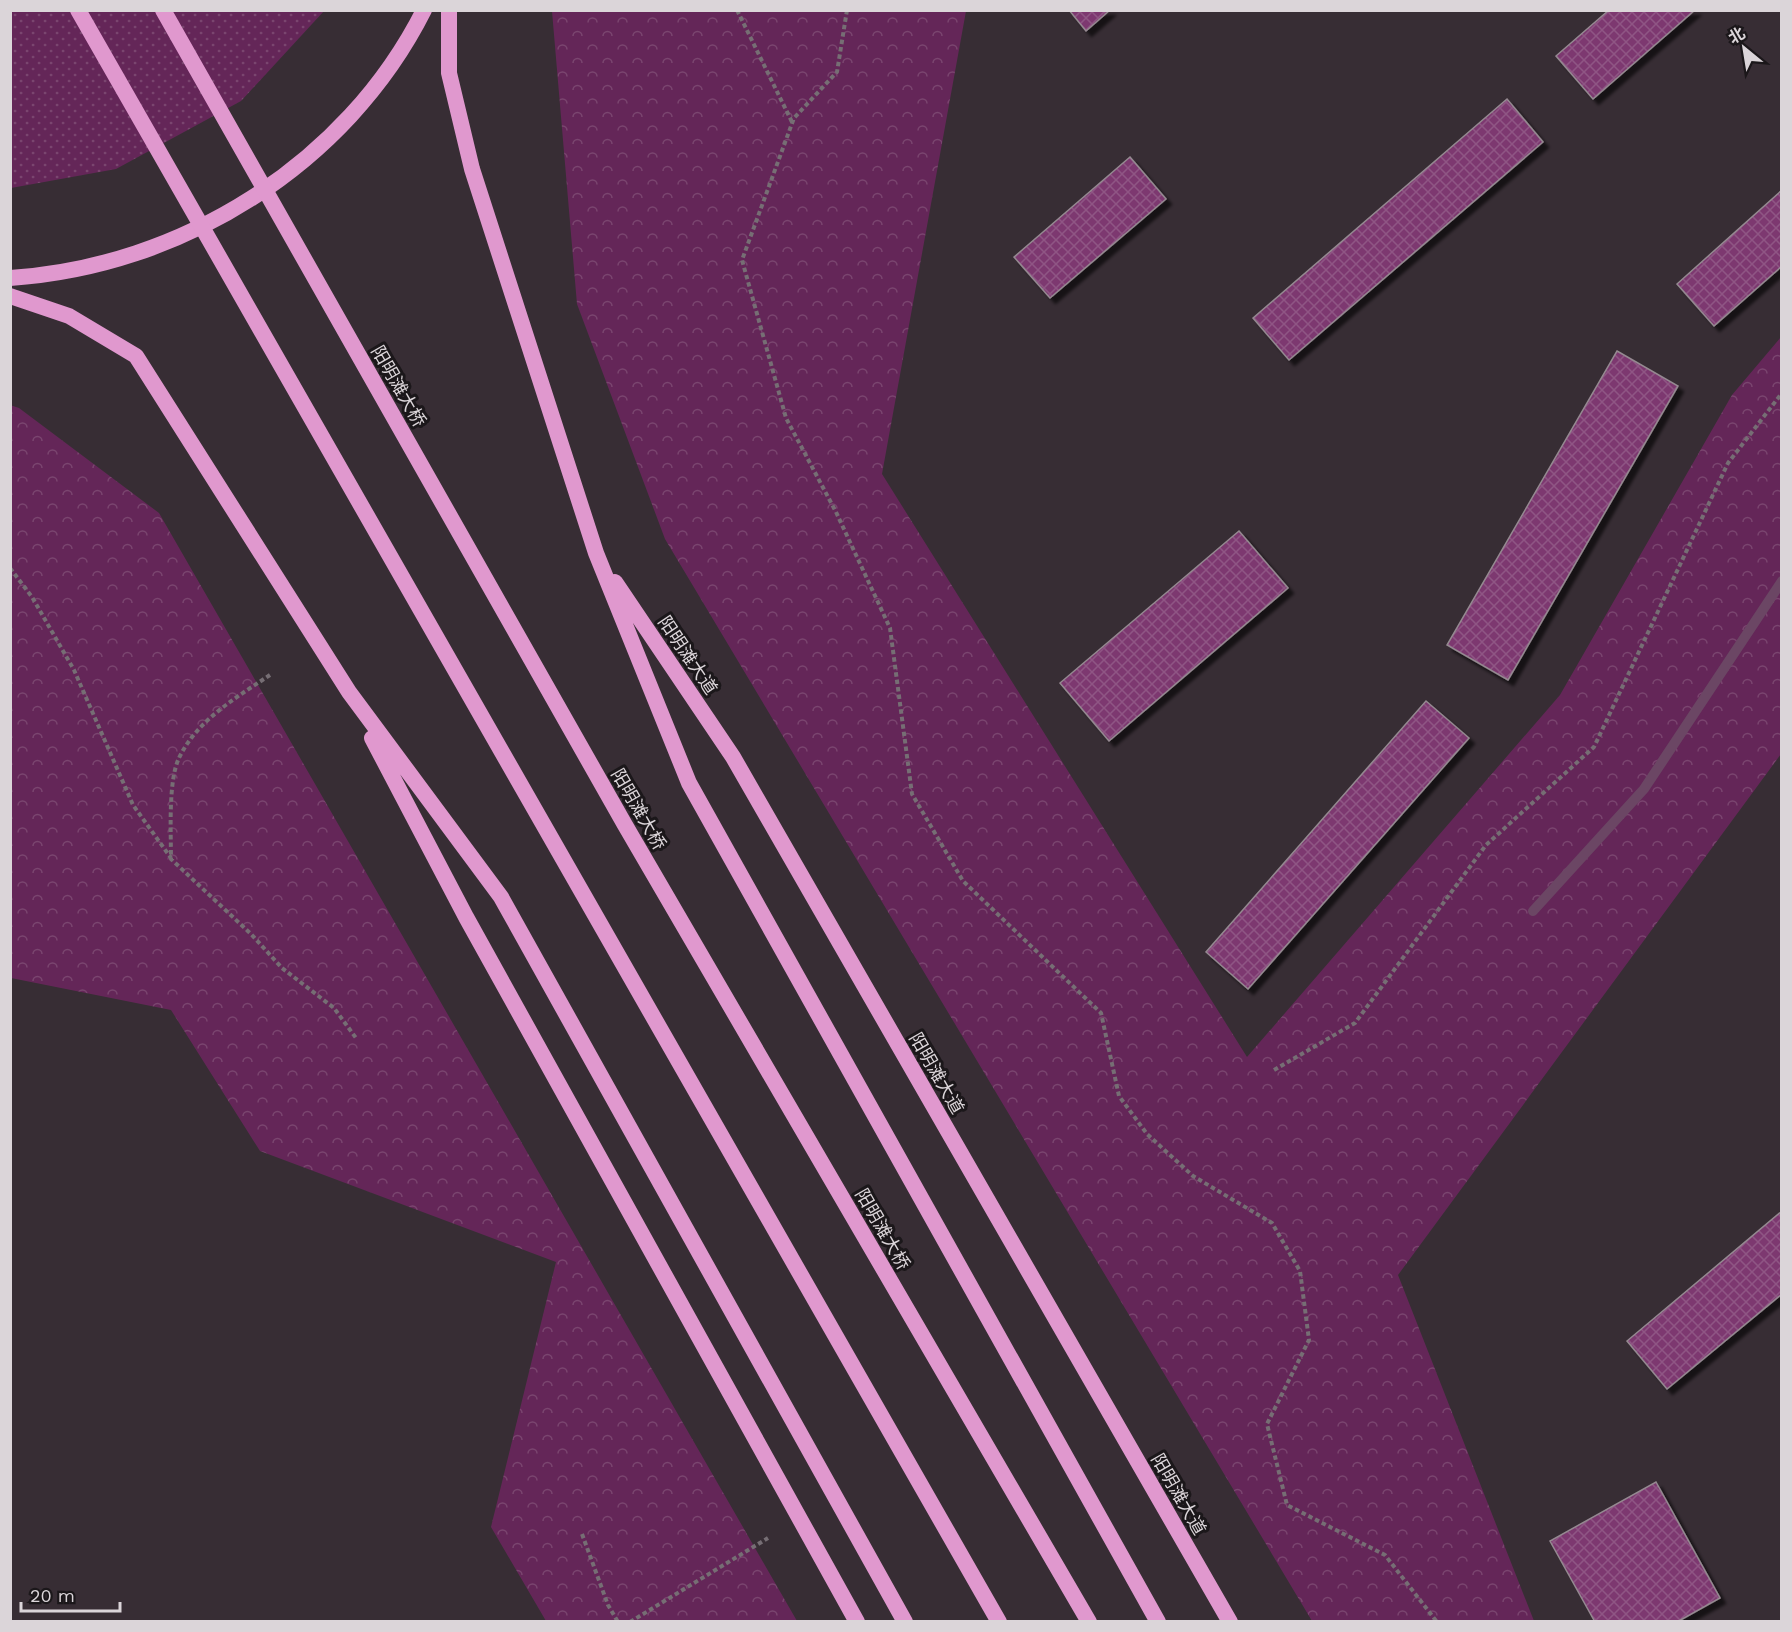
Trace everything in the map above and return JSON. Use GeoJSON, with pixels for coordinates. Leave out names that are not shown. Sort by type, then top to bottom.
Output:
{"type":"FeatureCollection","features":[{"type":"Feature","properties":{"kind":"highway"},"geometry":{"type":"LineString","coordinates":[[78,10],[999,1622]]}},
{"type":"Feature","properties":{"kind":"highway","name":"阳明滩大桥"},"geometry":{"type":"LineString","coordinates":[[164,10],[625,825],[1089,1622]]}},
{"type":"Feature","properties":{"kind":"highway"},"geometry":{"type":"LineString","coordinates":[[10,278],[52,276],[138,255],[219,219],[292,171],[356,110],[409,40],[424,10]]}},
{"type":"Feature","properties":{"kind":"highway"},"geometry":{"type":"LineString","coordinates":[[449,10],[449,73],[472,169],[596,553],[689,783],[1158,1622]]}},
{"type":"Feature","properties":{"kind":"highway"},"geometry":{"type":"LineString","coordinates":[[10,296],[69,316],[136,356],[348,692],[501,897],[905,1622]]}},
{"type":"Feature","properties":{"kind":"highway","name":"阳明滩大道"},"geometry":{"type":"LineString","coordinates":[[596,553],[733,757],[1230,1622]]}},
{"type":"Feature","properties":{"kind":"highway"},"geometry":{"type":"LineString","coordinates":[[348,692],[466,917],[857,1622]]}},
{"type":"Feature","properties":{"kind":"path"},"geometry":{"type":"LineString","coordinates":[[737,10],[792,123]]}},
{"type":"Feature","properties":{"kind":"path"},"geometry":{"type":"LineString","coordinates":[[847,10],[837,72],[792,123],[742,260],[786,418],[836,512],[890,628],[912,794],[963,881],[1101,1013],[1119,1096],[1147,1134],[1193,1176],[1272,1223],[1300,1271],[1309,1340],[1267,1424],[1287,1505],[1385,1555],[1437,1622]]}},
{"type":"Feature","properties":{"kind":"path"},"geometry":{"type":"LineString","coordinates":[[1274,1070],[1355,1023],[1486,845],[1594,747],[1728,463],[1782,393]]}},
{"type":"Feature","properties":{"kind":"path"},"geometry":{"type":"LineString","coordinates":[[10,568],[32,597],[74,670],[133,805],[171,859],[251,934],[282,968],[333,1008],[356,1038]]}},
{"type":"Feature","properties":{"kind":"path"},"geometry":{"type":"LineString","coordinates":[[171,859],[171,809],[178,760],[194,734],[230,701],[270,675]]}},
{"type":"Feature","properties":{"kind":"path"},"geometry":{"type":"LineString","coordinates":[[582,1534],[608,1605],[618,1622]]}},
{"type":"Feature","properties":{"kind":"path"},"geometry":{"type":"LineString","coordinates":[[630,1622],[768,1539]]}},
{"type":"Feature","properties":{"kind":"green space"},"geometry":{"type":"Polygon","coordinates":[[[11,11],[324,11],[241,101],[116,169],[11,188],[11,11]]]}},
{"type":"Feature","properties":{"kind":"green space"},"geometry":{"type":"Polygon","coordinates":[[[552,11],[966,11],[882,474],[1247,1057],[1560,695],[1732,395],[1781,337],[1781,754],[1398,1275],[1534,1621],[1312,1621],[665,539],[577,304],[552,11]]]}},
{"type":"Feature","properties":{"kind":"green space"},"geometry":{"type":"Polygon","coordinates":[[[10,405],[19,408],[159,513],[797,1621],[546,1621],[491,1527],[556,1262],[260,1151],[171,1010],[11,978],[10,405]]]}},
{"type":"Feature","properties":{"kind":"building"},"geometry":{"type":"Polygon","coordinates":[[[1069,10],[1110,10],[1086,31],[1069,10]]]}},
{"type":"Feature","properties":{"kind":"building"},"geometry":{"type":"Polygon","coordinates":[[[1609,10],[1695,10],[1593,99],[1556,56],[1609,10]]]}},
{"type":"Feature","properties":{"kind":"building"},"geometry":{"type":"Polygon","coordinates":[[[1507,99],[1543,142],[1289,360],[1253,318],[1507,99]]]}},
{"type":"Feature","properties":{"kind":"building"},"geometry":{"type":"Polygon","coordinates":[[[1130,157],[1166,199],[1050,298],[1014,257],[1130,157]]]}},
{"type":"Feature","properties":{"kind":"building"},"geometry":{"type":"Polygon","coordinates":[[[1782,190],[1782,266],[1714,326],[1677,284],[1782,190]]]}},
{"type":"Feature","properties":{"kind":"building"},"geometry":{"type":"Polygon","coordinates":[[[1617,351],[1678,386],[1508,680],[1447,645],[1617,351]]]}},
{"type":"Feature","properties":{"kind":"building"},"geometry":{"type":"Polygon","coordinates":[[[1239,531],[1288,588],[1109,741],[1060,683],[1239,531]]]}},
{"type":"Feature","properties":{"kind":"building"},"geometry":{"type":"Polygon","coordinates":[[[1426,701],[1469,738],[1248,989],[1206,952],[1426,701]]]}},
{"type":"Feature","properties":{"kind":"building"},"geometry":{"type":"Polygon","coordinates":[[[1782,1211],[1782,1294],[1667,1389],[1627,1341],[1782,1211]]]}},
{"type":"Feature","properties":{"kind":"building"},"geometry":{"type":"Polygon","coordinates":[[[1656,1482],[1720,1598],[1677,1622],[1595,1622],[1550,1541],[1656,1482]]]}},
{"type":"Feature","properties":{"kind":"waterway"},"geometry":{"type":"LineString","coordinates":[[1533,911],[1644,789],[1782,581]]}}]}
